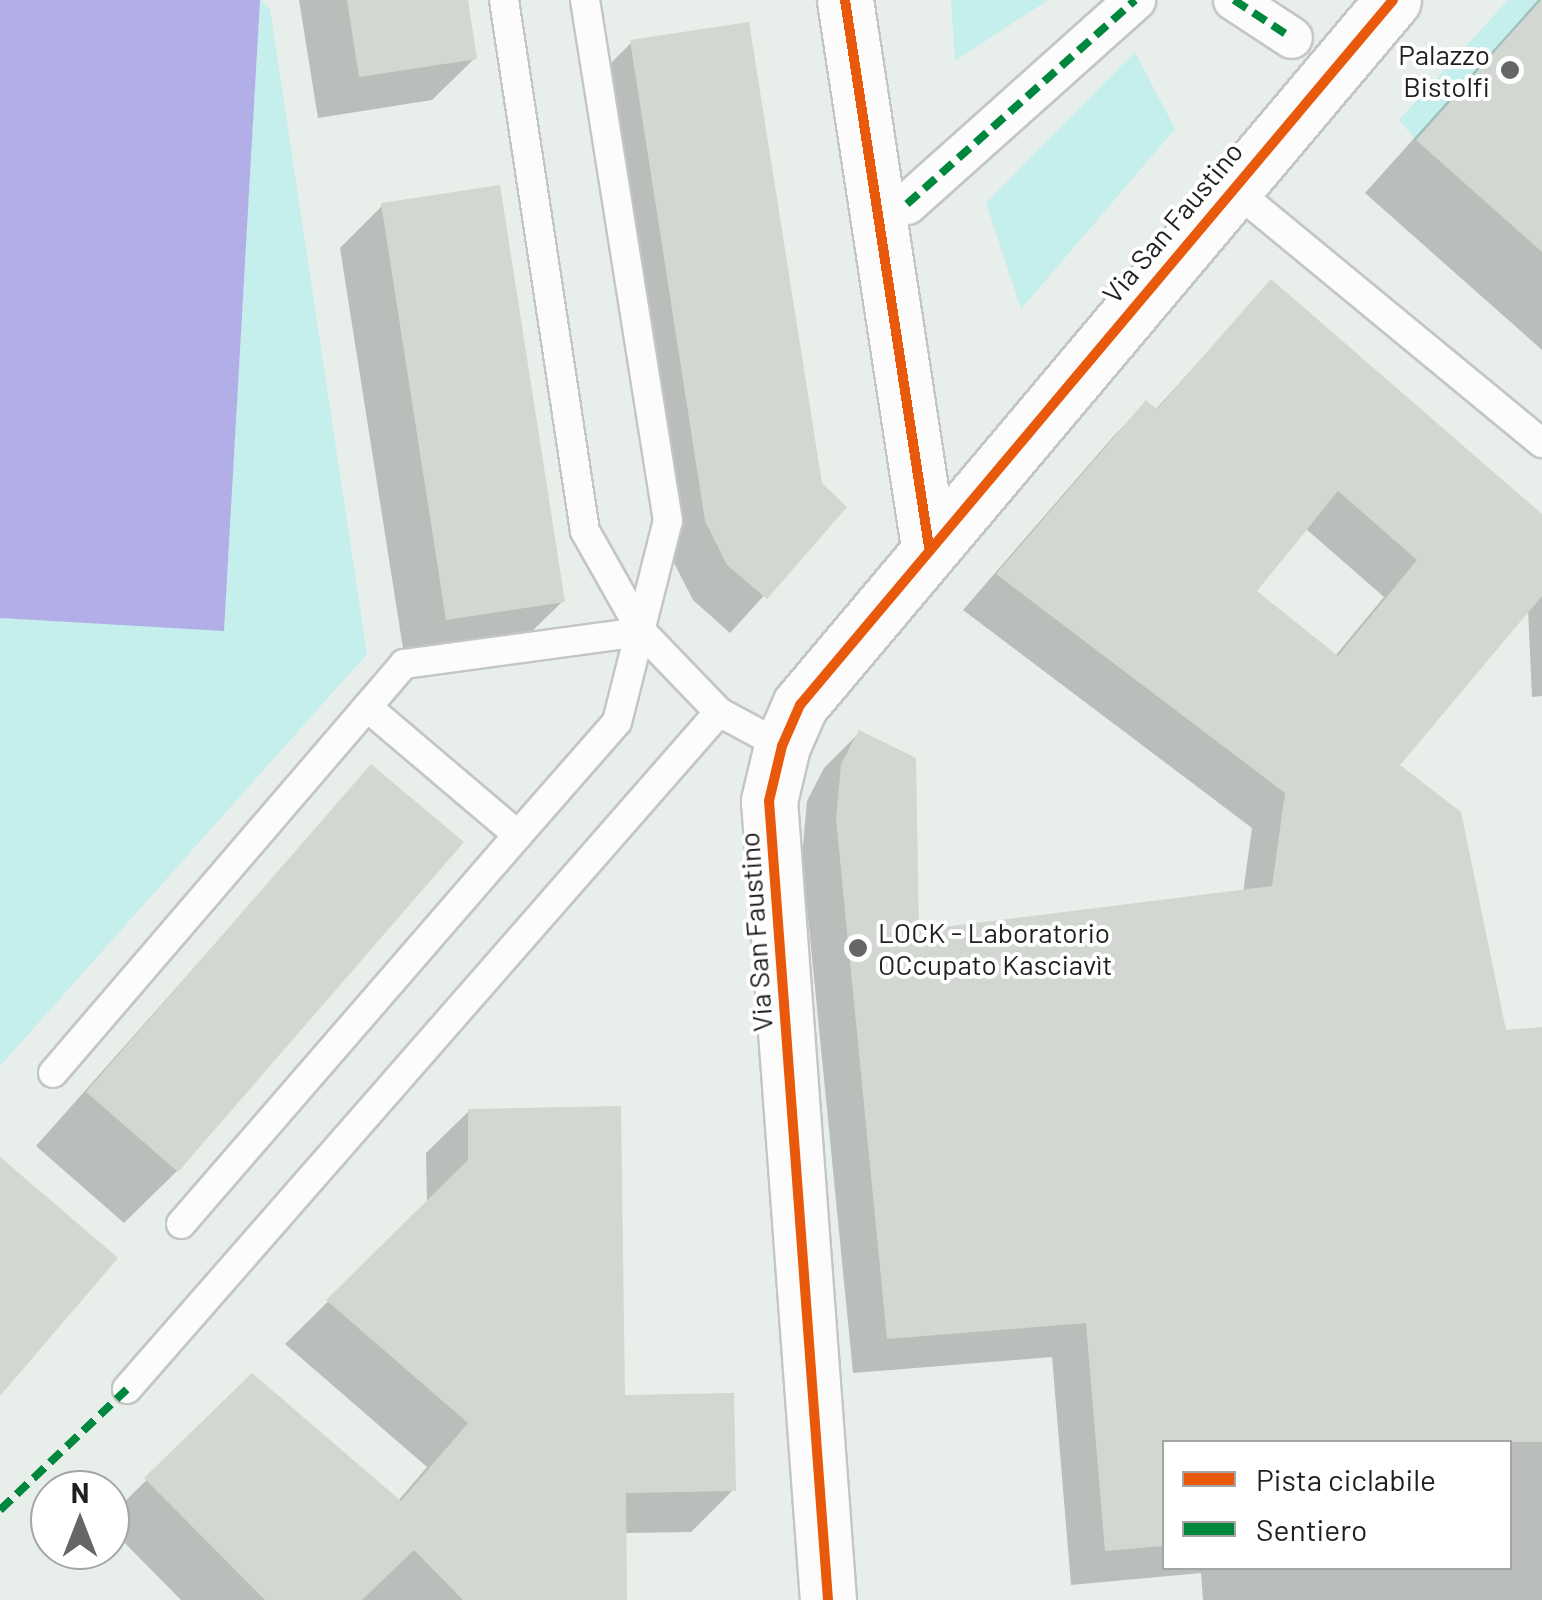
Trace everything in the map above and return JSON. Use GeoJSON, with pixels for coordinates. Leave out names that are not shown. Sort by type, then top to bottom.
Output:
{"type":"FeatureCollection","features":[{"type":"Feature","properties":{"kind":"street"},"geometry":{"type":"LineString","coordinates":[[846,0],[930,547]]}},
{"type":"Feature","properties":{"kind":"street"},"geometry":{"type":"LineString","coordinates":[[908,204],[1134,0]]}},
{"type":"Feature","properties":{"kind":"street"},"geometry":{"type":"LineString","coordinates":[[1234,0],[1292,38]]}},
{"type":"Feature","properties":{"kind":"street","name":"Via San Faustino"},"geometry":{"type":"LineString","coordinates":[[828,1600],[769,801],[782,746],[800,704],[1230,186],[1393,0]]}},
{"type":"Feature","properties":{"kind":"lane"},"geometry":{"type":"LineString","coordinates":[[504,0],[585,531],[642,632],[719,712],[782,746]]}},
{"type":"Feature","properties":{"kind":"lane"},"geometry":{"type":"LineString","coordinates":[[181,1224],[617,722],[668,520],[585,0]]}},
{"type":"Feature","properties":{"kind":"lane","name":"Via San Faustino"},"geometry":{"type":"LineString","coordinates":[[1230,186],[1542,444]]}},
{"type":"Feature","properties":{"kind":"lane"},"geometry":{"type":"LineString","coordinates":[[53,1073],[404,664],[642,632]]}},
{"type":"Feature","properties":{"kind":"lane"},"geometry":{"type":"LineString","coordinates":[[368,707],[518,836]]}},
{"type":"Feature","properties":{"kind":"lane"},"geometry":{"type":"LineString","coordinates":[[127,1389],[719,712]]}},
{"type":"Feature","properties":{"kind":"shaded area"},"geometry":{"type":"Polygon","coordinates":[[[0,0],[260,0],[224,631],[0,618],[0,0]]]}},
{"type":"Feature","properties":{"kind":"shaded area"},"geometry":{"type":"Polygon","coordinates":[[[260,0],[270,9],[367,654],[0,1066],[0,618],[224,630],[260,0]]]}},
{"type":"Feature","properties":{"kind":"shaded area"},"geometry":{"type":"Polygon","coordinates":[[[951,0],[1048,0],[955,61],[951,0]]]}},
{"type":"Feature","properties":{"kind":"shaded area"},"geometry":{"type":"Polygon","coordinates":[[[1508,0],[1541,0],[1416,140],[1399,120],[1508,0]]]}},
{"type":"Feature","properties":{"kind":"shaded area"},"geometry":{"type":"Polygon","coordinates":[[[1135,52],[1175,129],[1021,309],[986,203],[1135,52]]]}},
{"type":"Feature","properties":{"kind":"building"},"geometry":{"type":"Polygon","coordinates":[[[347,0],[468,0],[477,59],[359,77],[347,0]]]}},
{"type":"Feature","properties":{"kind":"building","name":"Palazzo Bistolfi"},"geometry":{"type":"Polygon","coordinates":[[[1542,0],[1542,252],[1416,140],[1542,0]]]}},
{"type":"Feature","properties":{"kind":"building"},"geometry":{"type":"Polygon","coordinates":[[[749,22],[822,483],[847,507],[767,599],[727,565],[705,521],[630,40],[749,22]]]}},
{"type":"Feature","properties":{"kind":"building"},"geometry":{"type":"Polygon","coordinates":[[[500,185],[565,602],[446,620],[381,203],[500,185]]]}},
{"type":"Feature","properties":{"kind":"building"},"geometry":{"type":"Polygon","coordinates":[[[1271,279],[1542,514],[1542,596],[1400,765],[1461,812],[1506,1030],[1542,1027],[1542,1442],[1162,1440],[1162,1546],[1105,1551],[1086,1323],[887,1339],[836,819],[841,764],[859,730],[916,758],[919,930],[1272,886],[1285,793],[996,574],[1146,400],[1157,409],[1271,279]],[[1338,491],[1257,591],[1338,656],[1417,560],[1338,491]]]}},
{"type":"Feature","properties":{"kind":"building"},"geometry":{"type":"Polygon","coordinates":[[[371,764],[464,842],[178,1172],[86,1092],[371,764]]]}},
{"type":"Feature","properties":{"kind":"building"},"geometry":{"type":"Polygon","coordinates":[[[621,1106],[625,1395],[734,1393],[736,1491],[626,1493],[627,1600],[463,1600],[414,1550],[362,1600],[265,1600],[144,1478],[252,1373],[401,1501],[468,1423],[326,1300],[468,1160],[468,1109],[621,1106]]]}},
{"type":"Feature","properties":{"kind":"building"},"geometry":{"type":"Polygon","coordinates":[[[0,1157],[118,1258],[0,1396],[0,1157]]]}},
{"type":"Feature","properties":{"kind":"marked path"},"geometry":{"type":"LineString","coordinates":[[907,204],[1135,0]]}},
{"type":"Feature","properties":{"kind":"marked path"},"geometry":{"type":"LineString","coordinates":[[1234,0],[1292,38]]}},
{"type":"Feature","properties":{"kind":"marked path"},"geometry":{"type":"LineString","coordinates":[[0,1510],[127,1389]]}},
{"type":"Feature","properties":{"kind":"cycle path"},"geometry":{"type":"LineString","coordinates":[[845,0],[929,547]]}},
{"type":"Feature","properties":{"kind":"cycle path"},"geometry":{"type":"LineString","coordinates":[[828,1600],[769,801],[782,746],[800,705],[1393,0]]}},
{"type":"Feature","properties":{"kind":"place","name":"Palazzo Bistolfi"},"geometry":{"type":"Point","coordinates":[1510,70]}},
{"type":"Feature","properties":{"kind":"place","name":"LOCK - Laboratorio OCcupato Kasciavìt"},"geometry":{"type":"Point","coordinates":[858,948]}}]}
